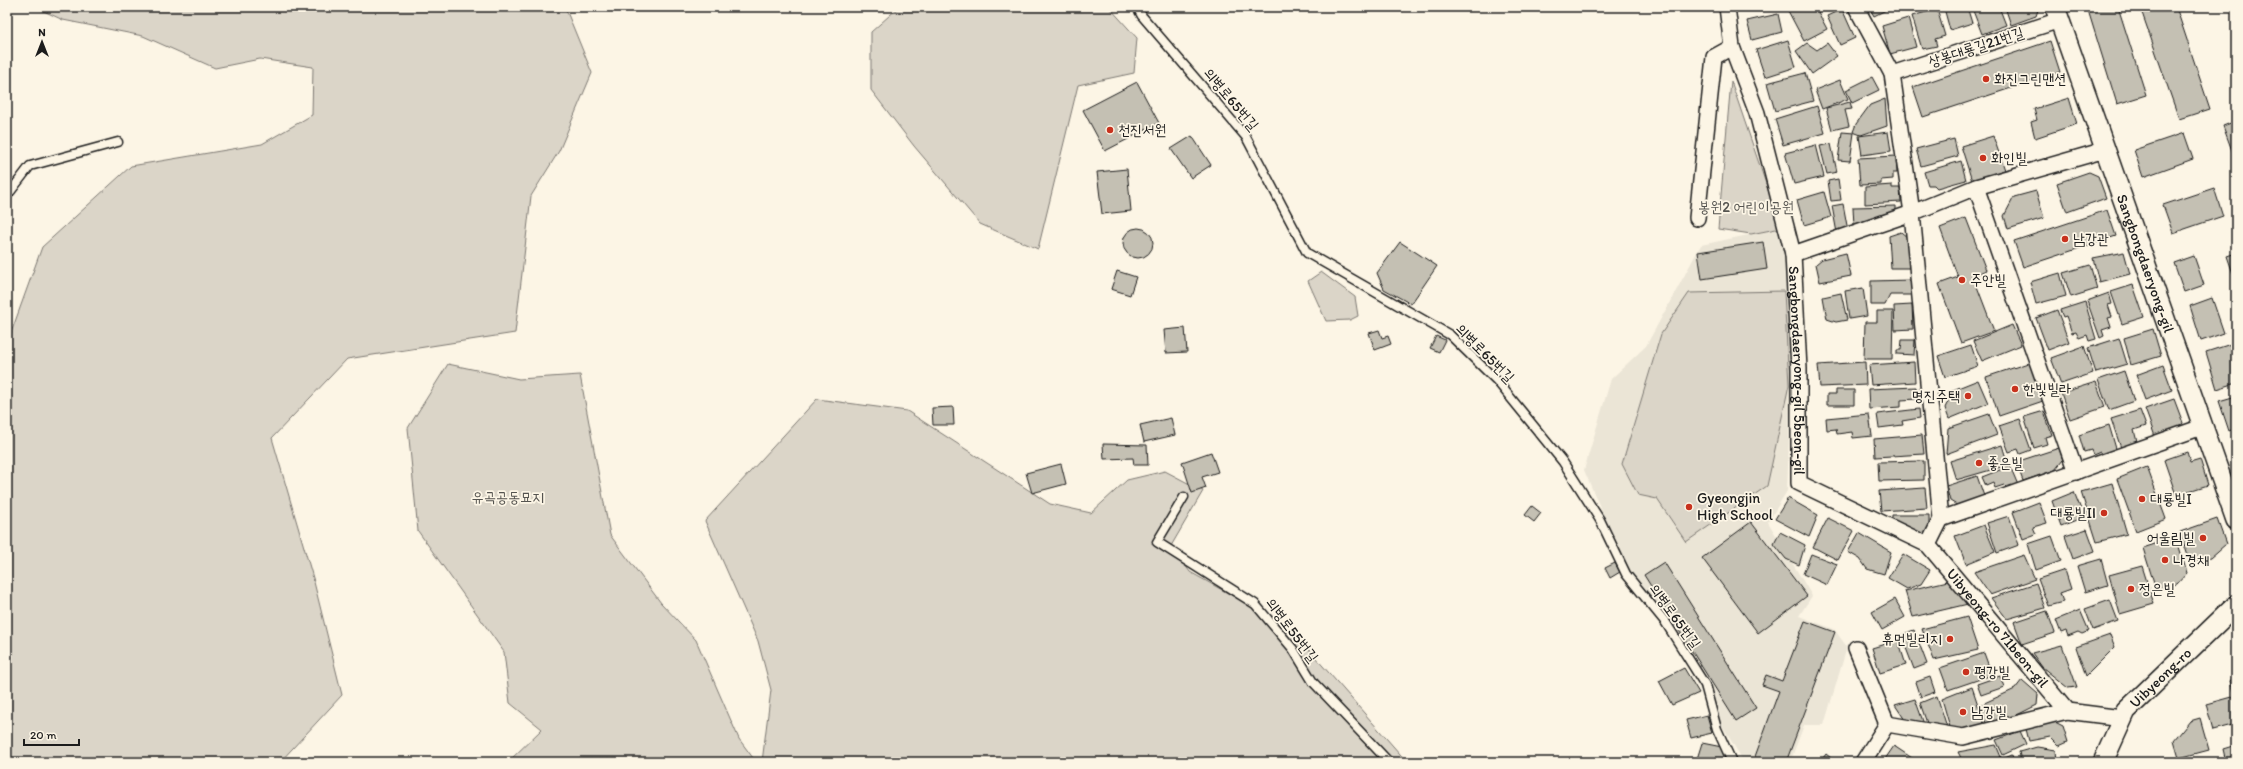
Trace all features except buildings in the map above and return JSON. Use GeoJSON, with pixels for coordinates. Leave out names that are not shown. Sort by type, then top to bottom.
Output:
{"type":"FeatureCollection","features":[{"type":"Feature","properties":{"kind":"street"},"geometry":{"type":"LineString","coordinates":[[1727,7],[1732,47],[1757,113],[1793,254],[1912,213],[1976,187],[2105,150]]}},
{"type":"Feature","properties":{"kind":"street"},"geometry":{"type":"LineString","coordinates":[[1856,7],[1892,74],[1912,213],[1941,519],[1928,545]]}},
{"type":"Feature","properties":{"kind":"street","name":"상봉대룡길21번길"},"geometry":{"type":"LineString","coordinates":[[1892,74],[2058,14]]}},
{"type":"Feature","properties":{"kind":"street","name":"Sangbongdaeryong-gil"},"geometry":{"type":"LineString","coordinates":[[2058,14],[2202,427],[2236,520]]}},
{"type":"Feature","properties":{"kind":"street"},"geometry":{"type":"LineString","coordinates":[[1697,218],[1714,57],[1732,47]]}},
{"type":"Feature","properties":{"kind":"street"},"geometry":{"type":"LineString","coordinates":[[1976,187],[2076,472]]}},
{"type":"Feature","properties":{"kind":"street","name":"Sangbongdaeryong-gil 5beon-gil"},"geometry":{"type":"LineString","coordinates":[[1793,254],[1799,369],[1799,483],[1928,545]]}},
{"type":"Feature","properties":{"kind":"street"},"geometry":{"type":"LineString","coordinates":[[1941,519],[2202,427]]}},
{"type":"Feature","properties":{"kind":"street","name":"Uibyeong-ro 71beon-gil"},"geometry":{"type":"LineString","coordinates":[[1928,545],[2067,711]]}},
{"type":"Feature","properties":{"kind":"street","name":"Uibyeong-ro"},"geometry":{"type":"LineString","coordinates":[[2103,762],[2126,711],[2236,606]]}},
{"type":"Feature","properties":{"kind":"street"},"geometry":{"type":"LineString","coordinates":[[1856,648],[1887,724]]}},
{"type":"Feature","properties":{"kind":"street"},"geometry":{"type":"LineString","coordinates":[[1887,724],[1963,737],[2067,711],[2122,718]]}},
{"type":"Feature","properties":{"kind":"street"},"geometry":{"type":"LineString","coordinates":[[1863,762],[1887,724]]}},
{"type":"Feature","properties":{"kind":"lane","name":"의병로65번길"},"geometry":{"type":"LineString","coordinates":[[1137,7],[1142,16],[1246,137],[1307,253],[1450,335],[1497,381],[1563,462],[1600,520],[1626,574],[1666,624],[1705,684],[1717,729],[1732,762]]}},
{"type":"Feature","properties":{"kind":"lane"},"geometry":{"type":"LineString","coordinates":[[7,196],[30,166],[118,142]]}},
{"type":"Feature","properties":{"kind":"lane","name":"의병로55번길"},"geometry":{"type":"LineString","coordinates":[[1184,497],[1157,542],[1256,604],[1293,649],[1313,682],[1389,762]]}},
{"type":"Feature","properties":{"kind":"shaded area","name":"Gyeongjin High School"},"geometry":{"type":"Polygon","coordinates":[[[1781,228],[1787,274],[1792,361],[1787,491],[1768,522],[1812,596],[1799,616],[1834,629],[1847,647],[1824,725],[1804,725],[1790,762],[1744,762],[1625,565],[1584,470],[1611,379],[1646,346],[1701,245],[1781,228]]]}},
{"type":"Feature","properties":{"kind":"green space"},"geometry":{"type":"Polygon","coordinates":[[[35,7],[565,7],[592,73],[559,151],[531,196],[515,333],[347,359],[272,438],[313,578],[342,695],[280,762],[7,762],[7,344],[42,247],[131,166],[262,144],[312,115],[313,67],[260,59],[215,68],[143,36],[63,20],[35,7]]]}},
{"type":"Feature","properties":{"kind":"green space"},"geometry":{"type":"Polygon","coordinates":[[[899,7],[1109,7],[1137,38],[1134,73],[1078,85],[1038,249],[980,224],[914,146],[871,90],[871,32],[899,7]]]}},
{"type":"Feature","properties":{"kind":"green space","name":"봉원2 어린이공원"},"geometry":{"type":"Polygon","coordinates":[[[1731,81],[1781,228],[1751,234],[1718,229],[1731,81]]]}},
{"type":"Feature","properties":{"kind":"green space"},"geometry":{"type":"Polygon","coordinates":[[[1321,272],[1355,297],[1358,316],[1350,320],[1326,321],[1308,281],[1321,272]]]}},
{"type":"Feature","properties":{"kind":"green space"},"geometry":{"type":"Polygon","coordinates":[[[1784,291],[1789,385],[1767,486],[1686,542],[1657,499],[1638,495],[1622,464],[1661,334],[1689,293],[1784,291]]]}},
{"type":"Feature","properties":{"kind":"green space","name":"유곡공동묘지"},"geometry":{"type":"Polygon","coordinates":[[[448,364],[519,379],[580,375],[610,535],[661,603],[696,640],[739,739],[756,762],[508,762],[542,729],[510,703],[504,652],[418,531],[408,428],[448,364]]]}},
{"type":"Feature","properties":{"kind":"green space"},"geometry":{"type":"Polygon","coordinates":[[[817,399],[907,411],[1050,504],[1091,513],[1127,480],[1165,471],[1203,491],[1171,546],[1190,572],[1258,610],[1294,633],[1407,762],[762,762],[771,690],[758,641],[705,521],[817,399]]]}},
{"type":"Feature","properties":{"kind":"place","name":"화진그린맨션"},"geometry":{"type":"Point","coordinates":[1986,79]}},
{"type":"Feature","properties":{"kind":"place","name":"천진서원"},"geometry":{"type":"Point","coordinates":[1110,130]}},
{"type":"Feature","properties":{"kind":"place","name":"화인빌"},"geometry":{"type":"Point","coordinates":[1983,158]}},
{"type":"Feature","properties":{"kind":"place","name":"남강관"},"geometry":{"type":"Point","coordinates":[2065,239]}},
{"type":"Feature","properties":{"kind":"place","name":"주안빌"},"geometry":{"type":"Point","coordinates":[1962,280]}},
{"type":"Feature","properties":{"kind":"place","name":"한빛빌라"},"geometry":{"type":"Point","coordinates":[2015,389]}},
{"type":"Feature","properties":{"kind":"place","name":"명진주택"},"geometry":{"type":"Point","coordinates":[1968,396]}},
{"type":"Feature","properties":{"kind":"place","name":"좋은빌"},"geometry":{"type":"Point","coordinates":[1979,463]}},
{"type":"Feature","properties":{"kind":"place","name":"대룡빌I"},"geometry":{"type":"Point","coordinates":[2142,499]}},
{"type":"Feature","properties":{"kind":"place","name":"Gyeongjin High School"},"geometry":{"type":"Point","coordinates":[1689,507]}},
{"type":"Feature","properties":{"kind":"place","name":"대룡빌II"},"geometry":{"type":"Point","coordinates":[2104,513]}},
{"type":"Feature","properties":{"kind":"place","name":"어울림빌"},"geometry":{"type":"Point","coordinates":[2203,538]}},
{"type":"Feature","properties":{"kind":"place","name":"나경채"},"geometry":{"type":"Point","coordinates":[2165,560]}},
{"type":"Feature","properties":{"kind":"place","name":"정은빌"},"geometry":{"type":"Point","coordinates":[2131,589]}},
{"type":"Feature","properties":{"kind":"place","name":"휴먼빌리지"},"geometry":{"type":"Point","coordinates":[1950,639]}},
{"type":"Feature","properties":{"kind":"place","name":"평강빌"},"geometry":{"type":"Point","coordinates":[1966,672]}},
{"type":"Feature","properties":{"kind":"place","name":"남강빌"},"geometry":{"type":"Point","coordinates":[1963,712]}}]}
